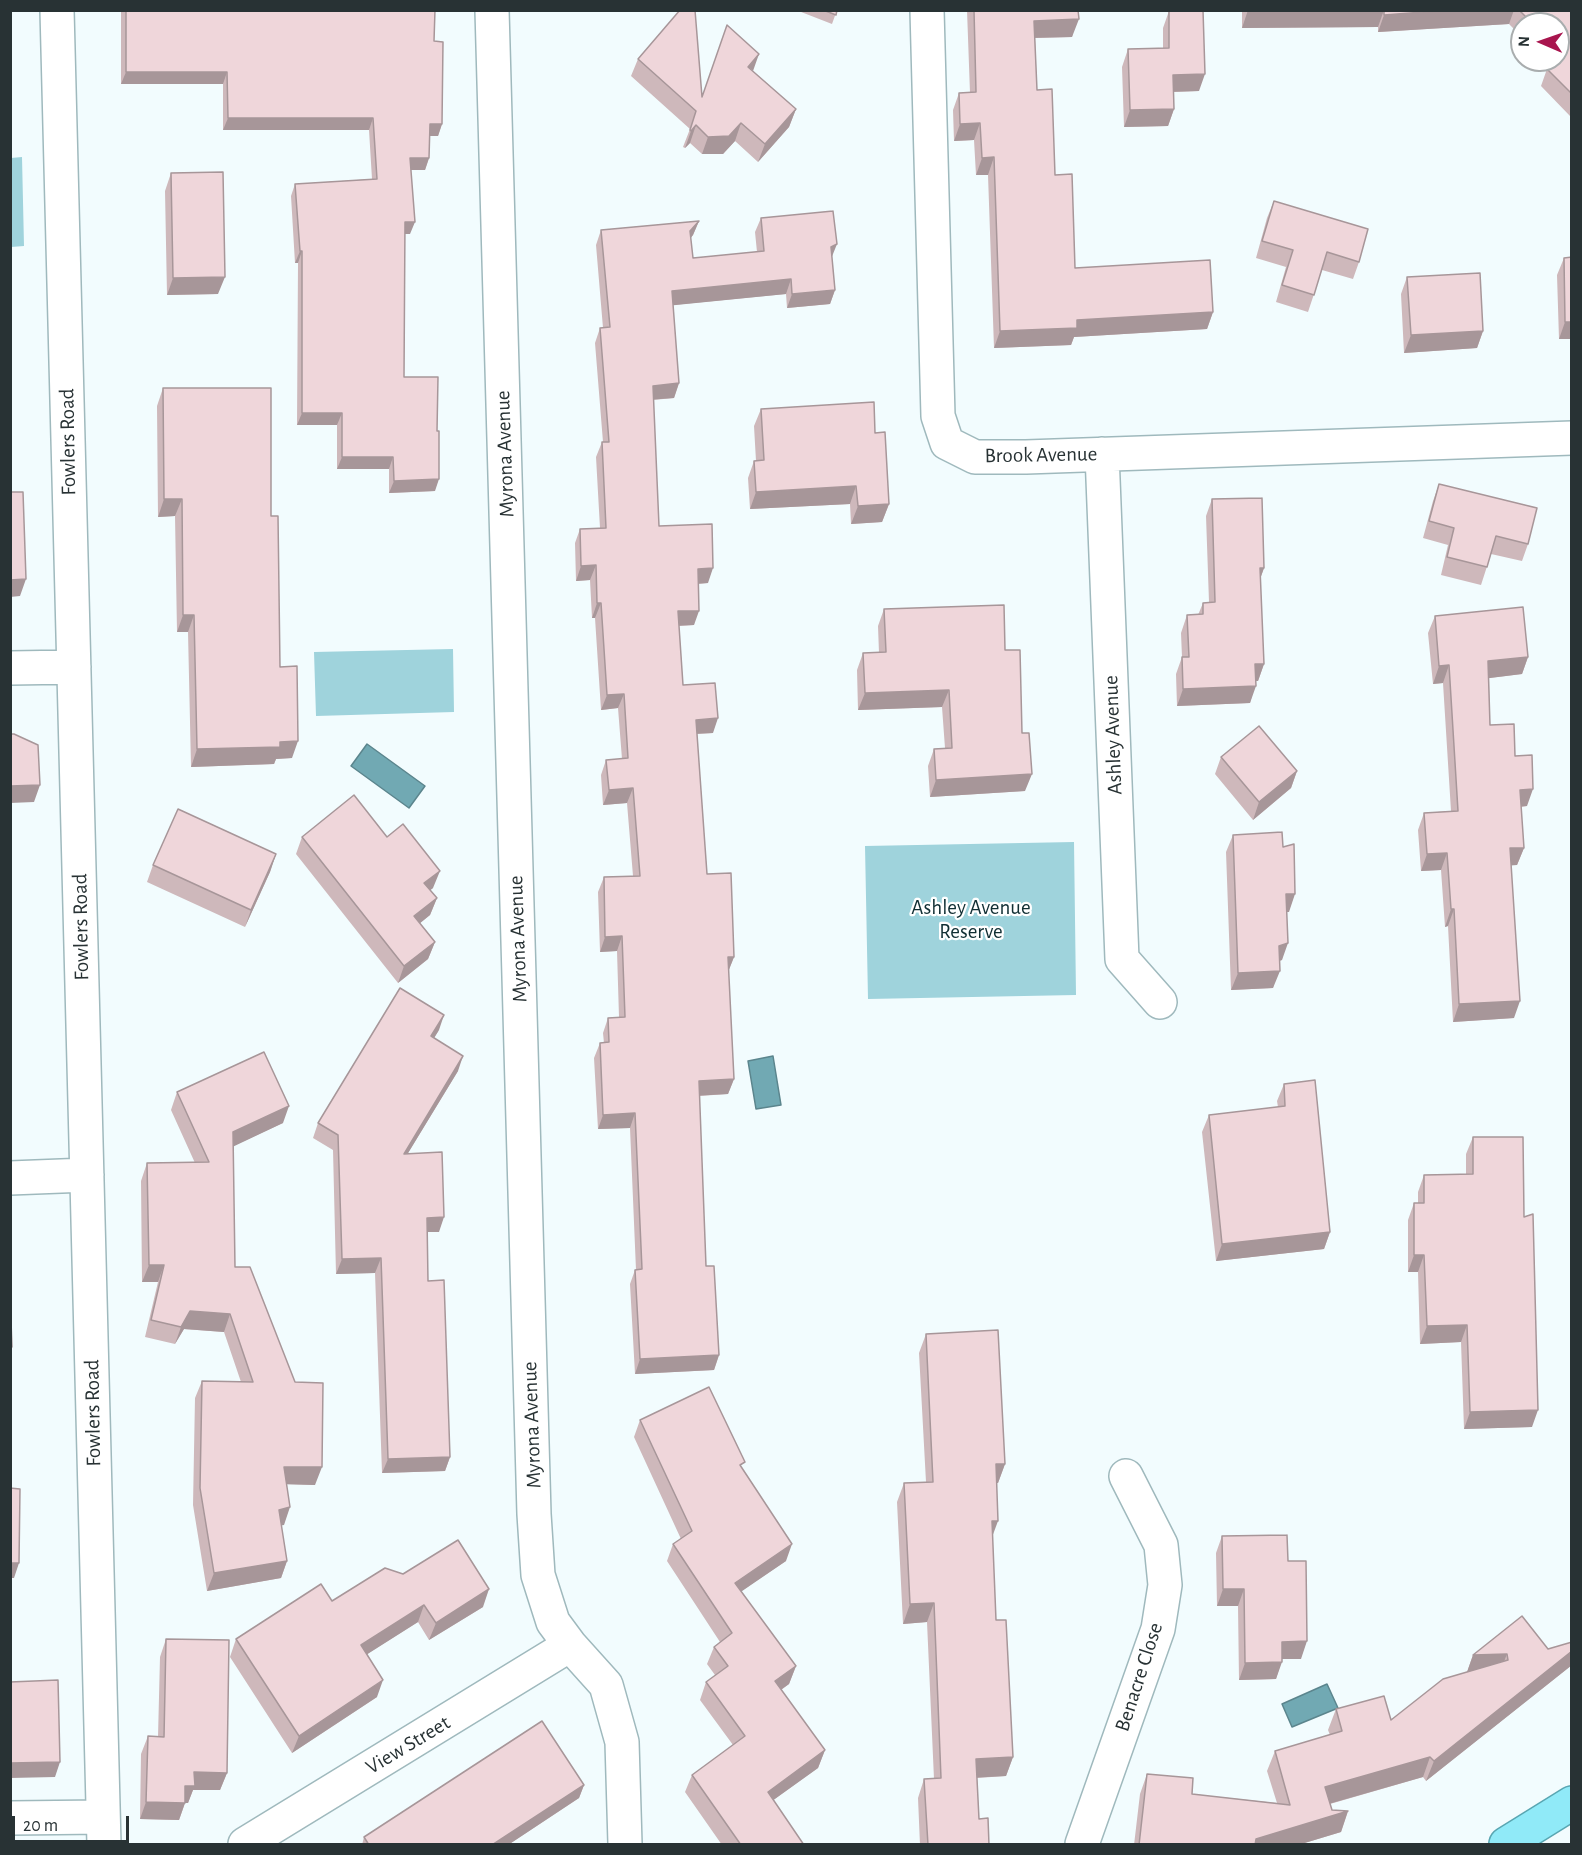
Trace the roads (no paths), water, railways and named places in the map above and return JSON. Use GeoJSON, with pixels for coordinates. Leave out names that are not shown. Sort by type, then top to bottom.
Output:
{"type":"FeatureCollection","features":[{"type":"Feature","properties":{"kind":"highway"},"geometry":{"type":"LineString","coordinates":[[1506,1845],[1572,1803]]}},
{"type":"Feature","properties":{"kind":"street","name":"Fowlers Road"},"geometry":{"type":"LineString","coordinates":[[57,10],[103,1831]]}},
{"type":"Feature","properties":{"kind":"street","name":"Myrona Avenue"},"geometry":{"type":"LineString","coordinates":[[492,10],[534,1514],[538,1575],[553,1622],[606,1685],[622,1742],[625,1845]]}},
{"type":"Feature","properties":{"kind":"street","name":"Brook Avenue"},"geometry":{"type":"LineString","coordinates":[[927,10],[938,416],[947,443],[975,457],[1026,457],[1572,438]]}},
{"type":"Feature","properties":{"kind":"street","name":"Ashley Avenue"},"geometry":{"type":"LineString","coordinates":[[1102,454],[1122,958],[1160,1002]]}},
{"type":"Feature","properties":{"kind":"street"},"geometry":{"type":"LineString","coordinates":[[10,668],[74,667]]}},
{"type":"Feature","properties":{"kind":"street"},"geometry":{"type":"LineString","coordinates":[[10,1178],[87,1175]]}},
{"type":"Feature","properties":{"kind":"street","name":"Benacre Close"},"geometry":{"type":"LineString","coordinates":[[1082,1845],[1158,1629],[1165,1585],[1161,1545],[1126,1476]]}},
{"type":"Feature","properties":{"kind":"street","name":"View Street"},"geometry":{"type":"LineString","coordinates":[[245,1845],[570,1645]]}},
{"type":"Feature","properties":{"kind":"street"},"geometry":{"type":"LineString","coordinates":[[10,1818],[103,1831]]}},
{"type":"Feature","properties":{"kind":"park label","name":"Ashley Avenue Reserve"},"geometry":{"type":"Point","coordinates":[971,920]}}]}
